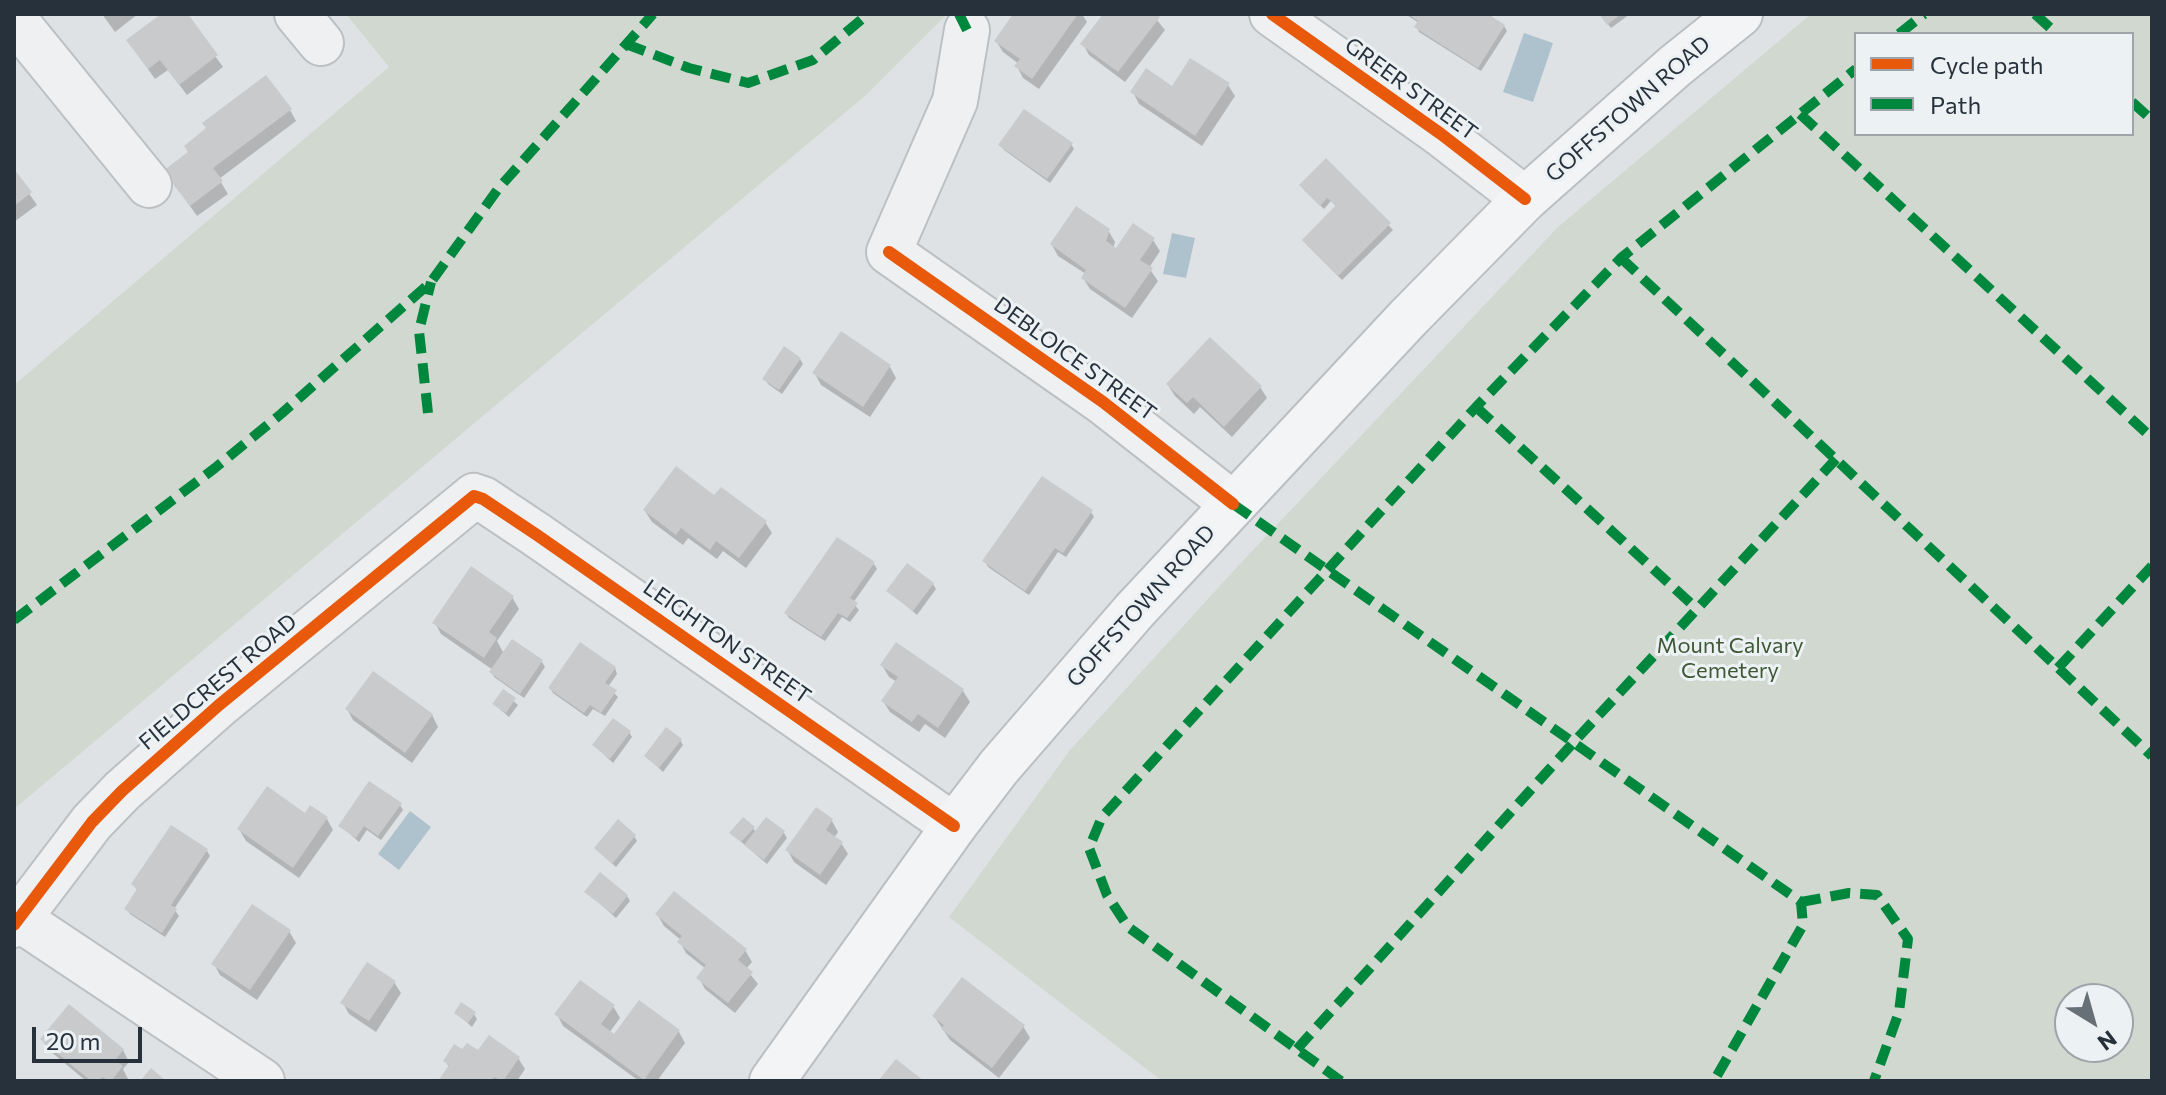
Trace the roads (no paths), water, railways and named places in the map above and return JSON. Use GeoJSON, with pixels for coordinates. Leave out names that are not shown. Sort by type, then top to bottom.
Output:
{"type":"FeatureCollection","features":[{"type":"Feature","properties":{"kind":"main road","name":"GOFFSTOWN ROAD"},"geometry":{"type":"LineString","coordinates":[[772,1081],[999,767],[1135,610],[1408,318],[1525,199],[1675,66],[1740,14]]}},
{"type":"Feature","properties":{"kind":"street","name":"GREER STREET"},"geometry":{"type":"LineString","coordinates":[[1272,14],[1441,134],[1525,199]]}},
{"type":"Feature","properties":{"kind":"street"},"geometry":{"type":"LineString","coordinates":[[14,19],[149,185]]}},
{"type":"Feature","properties":{"kind":"street","name":"DEBLOICE STREET"},"geometry":{"type":"LineString","coordinates":[[967,30],[955,101],[889,252],[1103,402],[1233,504]]}},
{"type":"Feature","properties":{"kind":"street","name":"LEIGHTON STREET"},"geometry":{"type":"LineString","coordinates":[[474,496],[537,535],[954,826]]}},
{"type":"Feature","properties":{"kind":"street","name":"FIELDCREST ROAD"},"geometry":{"type":"LineString","coordinates":[[16,922],[92,822],[122,791],[219,705],[474,496]]}},
{"type":"Feature","properties":{"kind":"street"},"geometry":{"type":"LineString","coordinates":[[16,922],[262,1081]]}},
{"type":"Feature","properties":{"kind":"water"},"geometry":{"type":"Polygon","coordinates":[[[1524,33],[1553,43],[1533,102],[1503,92],[1524,33]]]}},
{"type":"Feature","properties":{"kind":"water"},"geometry":{"type":"Polygon","coordinates":[[[1172,233],[1195,238],[1186,278],[1163,274],[1172,233]]]}},
{"type":"Feature","properties":{"kind":"water"},"geometry":{"type":"Polygon","coordinates":[[[410,811],[431,827],[399,870],[378,854],[410,811]]]}},
{"type":"Feature","properties":{"kind":"park label","name":"Mount Calvary Cemetery"},"geometry":{"type":"Point","coordinates":[1730,658]}}]}
